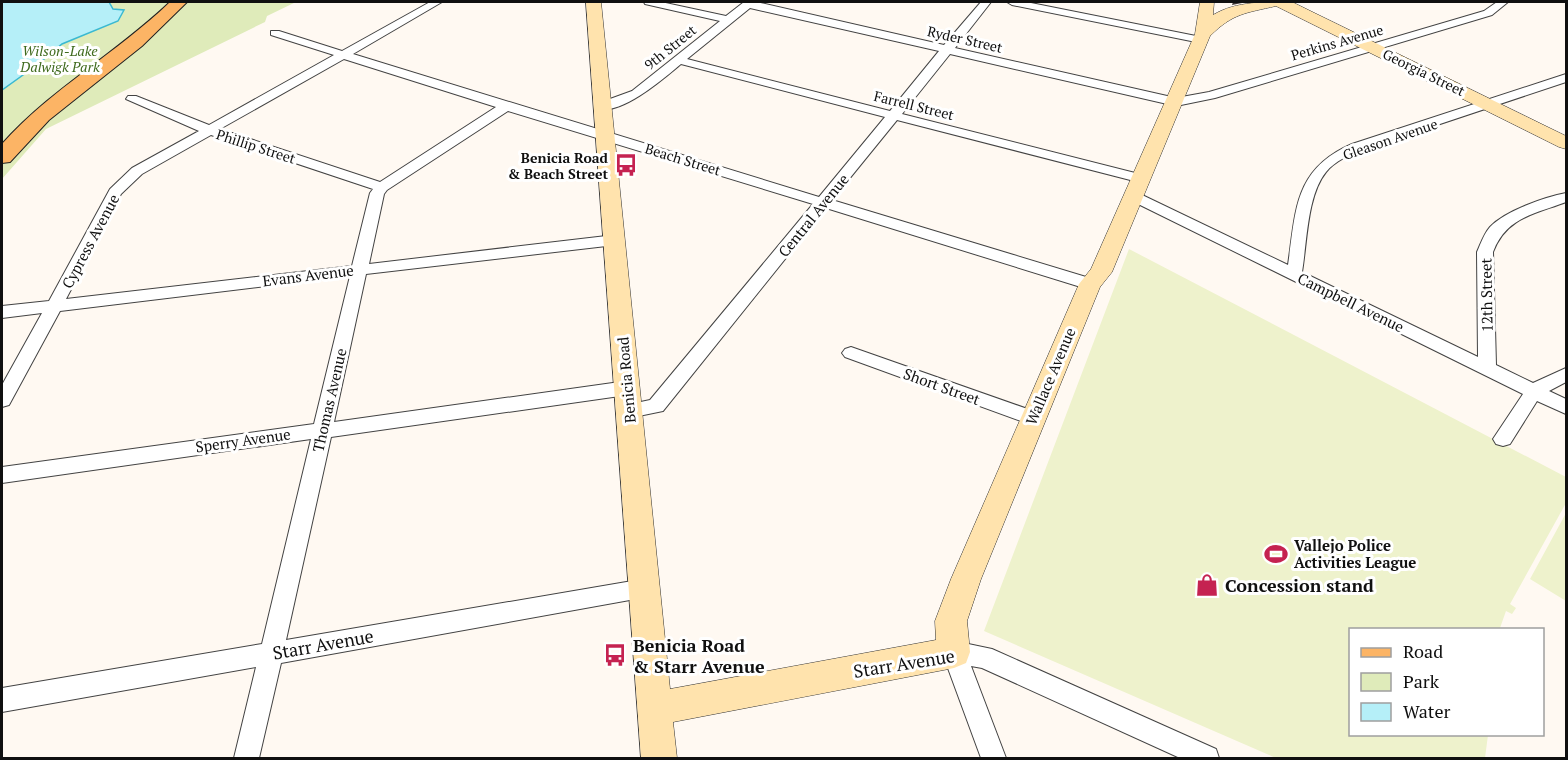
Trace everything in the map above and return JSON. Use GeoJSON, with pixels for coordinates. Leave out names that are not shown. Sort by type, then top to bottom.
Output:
{"type":"FeatureCollection","features":[{"type":"Feature","properties":{"kind":"main road"},"geometry":{"type":"LineString","coordinates":[[2,137],[18,120],[145,18],[161,2]]}},
{"type":"Feature","properties":{"kind":"main road"},"geometry":{"type":"LineString","coordinates":[[2,157],[34,124],[153,27],[179,2]]}},
{"type":"Feature","properties":{"kind":"main road","name":"Benicia Road"},"geometry":{"type":"LineString","coordinates":[[593,2],[659,759]]}},
{"type":"Feature","properties":{"kind":"main road"},"geometry":{"type":"LineString","coordinates":[[1207,2],[1217,9],[1236,11]]}},
{"type":"Feature","properties":{"kind":"main road","name":"Wallace Avenue"},"geometry":{"type":"LineString","coordinates":[[954,652],[951,621],[1032,418],[1090,284],[1101,272],[1176,102],[1202,37],[1207,2]]}},
{"type":"Feature","properties":{"kind":"main road"},"geometry":{"type":"LineString","coordinates":[[1202,37],[1219,18],[1272,2]]}},
{"type":"Feature","properties":{"kind":"main road","name":"Georgia Street"},"geometry":{"type":"LineString","coordinates":[[1281,2],[1566,143]]}},
{"type":"Feature","properties":{"kind":"main road","name":"Starr Avenue"},"geometry":{"type":"LineString","coordinates":[[654,709],[954,652]]}},
{"type":"Feature","properties":{"kind":"street","name":"Cypress Avenue"},"geometry":{"type":"LineString","coordinates":[[2,400],[115,192],[137,171],[436,2]]}},
{"type":"Feature","properties":{"kind":"street"},"geometry":{"type":"LineString","coordinates":[[649,2],[728,20]]}},
{"type":"Feature","properties":{"kind":"street","name":"Central Avenue"},"geometry":{"type":"LineString","coordinates":[[628,400],[656,406],[987,2]]}},
{"type":"Feature","properties":{"kind":"street"},"geometry":{"type":"LineString","coordinates":[[1012,2],[1202,37]]}},
{"type":"Feature","properties":{"kind":"street","name":"Perkins Avenue"},"geometry":{"type":"LineString","coordinates":[[1176,102],[1211,95],[1488,13],[1503,2]]}},
{"type":"Feature","properties":{"kind":"street","name":"9th Street"},"geometry":{"type":"LineString","coordinates":[[603,105],[636,94],[749,3]]}},
{"type":"Feature","properties":{"kind":"street","name":"Ryder Street"},"geometry":{"type":"LineString","coordinates":[[749,3],[1176,102]]}},
{"type":"Feature","properties":{"kind":"street","name":"Beach Street"},"geometry":{"type":"LineString","coordinates":[[275,33],[1090,284]]}},
{"type":"Feature","properties":{"kind":"street","name":"Farrell Street"},"geometry":{"type":"LineString","coordinates":[[678,60],[894,116],[1138,188]]}},
{"type":"Feature","properties":{"kind":"street","name":"Gleason Avenue"},"geometry":{"type":"LineString","coordinates":[[1294,274],[1308,196],[1321,169],[1343,153],[1566,78]]}},
{"type":"Feature","properties":{"kind":"street","name":"Phillip Street"},"geometry":{"type":"LineString","coordinates":[[132,99],[209,130],[382,188]]}},
{"type":"Feature","properties":{"kind":"street"},"geometry":{"type":"LineString","coordinates":[[382,188],[506,106]]}},
{"type":"Feature","properties":{"kind":"street","name":"Thomas Avenue"},"geometry":{"type":"LineString","coordinates":[[248,759],[359,269],[377,193],[382,188]]}},
{"type":"Feature","properties":{"kind":"street","name":"Campbell Avenue"},"geometry":{"type":"LineString","coordinates":[[1138,188],[1294,274],[1566,407]]}},
{"type":"Feature","properties":{"kind":"street","name":"12th Street"},"geometry":{"type":"LineString","coordinates":[[1487,369],[1485,252],[1489,240],[1496,230],[1508,222],[1566,197]]}},
{"type":"Feature","properties":{"kind":"street","name":"Evans Avenue"},"geometry":{"type":"LineString","coordinates":[[2,312],[615,240]]}},
{"type":"Feature","properties":{"kind":"street","name":"Short Street"},"geometry":{"type":"LineString","coordinates":[[851,353],[1032,418]]}},
{"type":"Feature","properties":{"kind":"street"},"geometry":{"type":"LineString","coordinates":[[1503,439],[1534,391],[1566,374]]}},
{"type":"Feature","properties":{"kind":"street","name":"Sperry Avenue"},"geometry":{"type":"LineString","coordinates":[[2,475],[322,429],[628,400]]}},
{"type":"Feature","properties":{"kind":"street","name":"Starr Avenue"},"geometry":{"type":"LineString","coordinates":[[2,700],[644,589]]}},
{"type":"Feature","properties":{"kind":"street","name":"Starr Avenue"},"geometry":{"type":"LineString","coordinates":[[954,652],[984,657],[1207,759]]}},
{"type":"Feature","properties":{"kind":"street","name":"Wallace Avenue"},"geometry":{"type":"LineString","coordinates":[[954,652],[993,759]]}},
{"type":"Feature","properties":{"kind":"green space","name":"Wilson-Lake Dalwigk Park"},"geometry":{"type":"Polygon","coordinates":[[[2,2],[296,2],[267,16],[265,22],[46,129],[2,179],[2,2]]]}},
{"type":"Feature","properties":{"kind":"green space","name":"Vallejo Police Activities League"},"geometry":{"type":"Polygon","coordinates":[[[1129,249],[1566,477],[1566,503],[1510,604],[1516,608],[1512,614],[1506,611],[1500,628],[1349,628],[1349,736],[1488,736],[1485,758],[1276,758],[984,631],[1129,249]]]}},
{"type":"Feature","properties":{"kind":"green space"},"geometry":{"type":"Polygon","coordinates":[[[1566,513],[1566,601],[1530,579],[1566,513]]]}},
{"type":"Feature","properties":{"kind":"water"},"geometry":{"type":"Polygon","coordinates":[[[2,2],[109,2],[113,9],[124,10],[118,21],[62,44],[2,90],[2,2]]]}},
{"type":"Feature","properties":{"kind":"place","name":"Benicia Road & Beach Street"},"geometry":{"type":"Point","coordinates":[626,165]}},
{"type":"Feature","properties":{"kind":"place","name":"Vallejo Police Activities League"},"geometry":{"type":"Point","coordinates":[1276,554]}},
{"type":"Feature","properties":{"kind":"place","name":"Concession stand"},"geometry":{"type":"Point","coordinates":[1207,585]}},
{"type":"Feature","properties":{"kind":"place","name":"Benicia Road & Starr Avenue"},"geometry":{"type":"Point","coordinates":[615,655]}}]}
